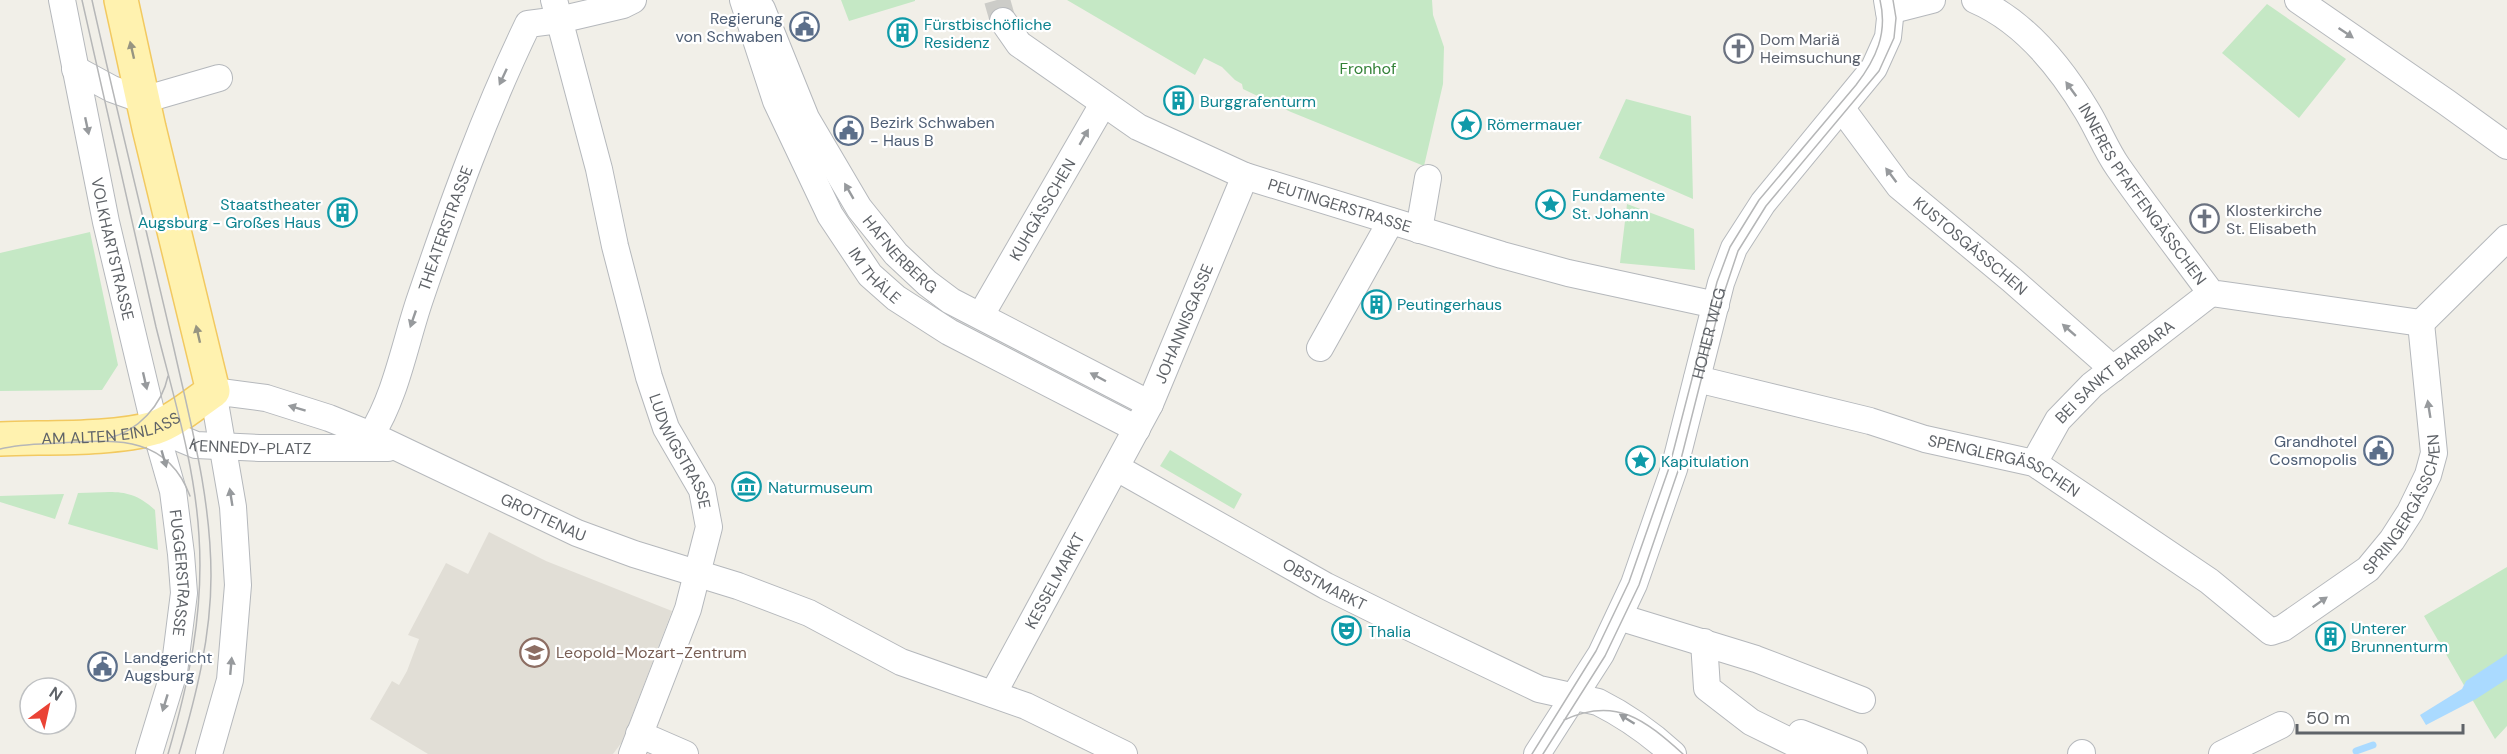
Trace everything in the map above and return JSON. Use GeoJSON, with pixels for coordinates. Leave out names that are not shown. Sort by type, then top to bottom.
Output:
{"type":"FeatureCollection","features":[{"type":"Feature","properties":{"kind":"main road"},"geometry":{"type":"LineString","coordinates":[[121,0],[213,391]]}},
{"type":"Feature","properties":{"kind":"main road","name":"AM ALTEN EINLASS"},"geometry":{"type":"LineString","coordinates":[[0,439],[99,435],[155,428],[213,391]]}},
{"type":"Feature","properties":{"kind":"street","name":"VOLKHARTSTRASSE"},"geometry":{"type":"LineString","coordinates":[[62,0],[106,222],[155,428]]}},
{"type":"Feature","properties":{"kind":"street"},"geometry":{"type":"LineString","coordinates":[[557,10],[623,5],[633,0]]}},
{"type":"Feature","properties":{"kind":"street","name":"IM THÄLE"},"geometry":{"type":"LineString","coordinates":[[743,0],[776,101],[830,215],[870,274],[896,298],[949,332],[1137,429]]}},
{"type":"Feature","properties":{"kind":"street","name":"HAFNERBERG"},"geometry":{"type":"LineString","coordinates":[[759,0],[806,118],[859,208],[896,254],[927,283],[951,301],[1150,404]]}},
{"type":"Feature","properties":{"kind":"street"},"geometry":{"type":"LineString","coordinates":[[1888,6],[1932,0]]}},
{"type":"Feature","properties":{"kind":"street","name":"INNERES PFAFFENGÄSSCHEN"},"geometry":{"type":"LineString","coordinates":[[1975,0],[1988,5],[2024,30],[2040,45],[2086,110],[2117,165],[2211,292],[2421,323]]}},
{"type":"Feature","properties":{"kind":"street"},"geometry":{"type":"LineString","coordinates":[[2298,0],[2507,146]]}},
{"type":"Feature","properties":{"kind":"street","name":"HOHER WEG"},"geometry":{"type":"LineString","coordinates":[[1537,754],[1574,698],[1620,617],[1642,563],[1665,497],[1716,305],[1734,248],[1752,218],[1868,78],[1880,58],[1888,37],[1888,6]]}},
{"type":"Feature","properties":{"kind":"street","name":"THEATERSTRASSE"},"geometry":{"type":"LineString","coordinates":[[371,435],[385,411],[409,330],[474,147],[501,79],[528,24],[557,10]]}},
{"type":"Feature","properties":{"kind":"street","name":"LUDWIGSTRASSE"},"geometry":{"type":"LineString","coordinates":[[557,10],[599,169],[615,246],[649,377],[666,428],[702,490],[709,527],[688,609],[635,744]]}},
{"type":"Feature","properties":{"kind":"street","name":"PEUTINGERSTRASSE"},"geometry":{"type":"LineString","coordinates":[[1003,21],[1019,44],[1138,127],[1162,140],[1245,176],[1568,273],[1716,305]]}},
{"type":"Feature","properties":{"kind":"street"},"geometry":{"type":"LineString","coordinates":[[75,69],[112,89],[143,100],[219,78]]}},
{"type":"Feature","properties":{"kind":"street","name":"KUHGÄSSCHEN"},"geometry":{"type":"LineString","coordinates":[[981,315],[1103,104]]}},
{"type":"Feature","properties":{"kind":"street","name":"KUSTOSGÄSSCHEN"},"geometry":{"type":"LineString","coordinates":[[1842,109],[1899,186],[2012,280],[2113,369]]}},
{"type":"Feature","properties":{"kind":"street","name":"JOHANNISGASSE"},"geometry":{"type":"LineString","coordinates":[[1117,468],[1150,404],[1245,176]]}},
{"type":"Feature","properties":{"kind":"street"},"geometry":{"type":"LineString","coordinates":[[1419,230],[1428,178]]}},
{"type":"Feature","properties":{"kind":"street"},"geometry":{"type":"LineString","coordinates":[[1320,348],[1391,221]]}},
{"type":"Feature","properties":{"kind":"street"},"geometry":{"type":"LineString","coordinates":[[2421,323],[2507,238]]}},
{"type":"Feature","properties":{"kind":"street","name":"BEI SANKT BARBARA"},"geometry":{"type":"LineString","coordinates":[[2034,463],[2058,420],[2092,385],[2211,292]]}},
{"type":"Feature","properties":{"kind":"street","name":"SPRINGERGÄSSCHEN"},"geometry":{"type":"LineString","coordinates":[[2271,632],[2283,628],[2368,569],[2392,540],[2410,512],[2428,475],[2434,453],[2421,323]]}},
{"type":"Feature","properties":{"kind":"street","name":"SPENGLERGÄSSCHEN"},"geometry":{"type":"LineString","coordinates":[[1697,379],[1870,421],[1925,439],[2034,463],[2210,581],[2271,632]]}},
{"type":"Feature","properties":{"kind":"street"},"geometry":{"type":"LineString","coordinates":[[208,754],[230,680],[238,585],[233,507],[213,391]]}},
{"type":"Feature","properties":{"kind":"street","name":"KENNEDY-PLATZ"},"geometry":{"type":"LineString","coordinates":[[213,391],[266,398],[328,418],[371,435],[395,448]]}},
{"type":"Feature","properties":{"kind":"street","name":"KENNEDY-PLATZ"},"geometry":{"type":"LineString","coordinates":[[155,428],[196,445],[220,437],[371,435]]}},
{"type":"Feature","properties":{"kind":"street","name":"FUGGERSTRASSE"},"geometry":{"type":"LineString","coordinates":[[149,754],[174,672],[184,593],[173,490],[155,428]]}},
{"type":"Feature","properties":{"kind":"street","name":"KENNEDY-PLATZ"},"geometry":{"type":"LineString","coordinates":[[220,437],[395,448]]}},
{"type":"Feature","properties":{"kind":"street","name":"GROTTENAU"},"geometry":{"type":"LineString","coordinates":[[395,448],[577,533],[641,557],[698,574]]}},
{"type":"Feature","properties":{"kind":"street","name":"KESSELMARKT"},"geometry":{"type":"LineString","coordinates":[[993,694],[1045,595],[1117,468]]}},
{"type":"Feature","properties":{"kind":"street","name":"OBSTMARKT"},"geometry":{"type":"LineString","coordinates":[[1117,468],[1326,586],[1539,689],[1598,702],[1649,733],[1673,754]]}},
{"type":"Feature","properties":{"kind":"street"},"geometry":{"type":"LineString","coordinates":[[698,574],[809,613],[901,662],[1039,712],[1124,754]]}},
{"type":"Feature","properties":{"kind":"street"},"geometry":{"type":"LineString","coordinates":[[1620,617],[1756,659],[1862,700]]}},
{"type":"Feature","properties":{"kind":"street"},"geometry":{"type":"LineString","coordinates":[[1704,642],[1707,688],[1751,722],[1816,754]]}},
{"type":"Feature","properties":{"kind":"street"},"geometry":{"type":"LineString","coordinates":[[1725,702],[1854,754]]}},
{"type":"Feature","properties":{"kind":"street"},"geometry":{"type":"LineString","coordinates":[[2222,754],[2282,725]]}},
{"type":"Feature","properties":{"kind":"street"},"geometry":{"type":"LineString","coordinates":[[635,744],[685,754]]}},
{"type":"Feature","properties":{"kind":"shaded area","name":"Leopold-Mozart-Zentrum"},"geometry":{"type":"Polygon","coordinates":[[[489,532],[546,561],[672,611],[622,742],[613,754],[428,754],[370,719],[392,681],[399,685],[407,671],[419,639],[408,635],[446,563],[468,574],[489,532]]]}},
{"type":"Feature","properties":{"kind":"green space"},"geometry":{"type":"Polygon","coordinates":[[[841,0],[915,0],[915,1],[849,21],[841,0]]]}},
{"type":"Feature","properties":{"kind":"green space","name":"Fronhof"},"geometry":{"type":"Polygon","coordinates":[[[1067,0],[1432,0],[1433,15],[1444,47],[1443,84],[1424,166],[1291,112],[1243,89],[1242,84],[1222,67],[1204,58],[1195,75],[1067,0]]]}},
{"type":"Feature","properties":{"kind":"green space"},"geometry":{"type":"Polygon","coordinates":[[[2267,4],[2346,59],[2299,118],[2222,53],[2267,4]]]}},
{"type":"Feature","properties":{"kind":"green space"},"geometry":{"type":"Polygon","coordinates":[[[1626,99],[1691,116],[1693,199],[1599,158],[1626,99]]]}},
{"type":"Feature","properties":{"kind":"green space"},"geometry":{"type":"Polygon","coordinates":[[[1627,204],[1694,229],[1695,270],[1620,263],[1627,204]]]}},
{"type":"Feature","properties":{"kind":"green space"},"geometry":{"type":"Polygon","coordinates":[[[90,232],[118,365],[102,390],[0,391],[0,253],[90,232]]]}},
{"type":"Feature","properties":{"kind":"green space"},"geometry":{"type":"Polygon","coordinates":[[[1170,450],[1242,494],[1234,509],[1160,466],[1170,450]]]}},
{"type":"Feature","properties":{"kind":"green space"},"geometry":{"type":"Polygon","coordinates":[[[78,493],[128,494],[146,502],[155,510],[158,550],[68,524],[78,493]]]}},
{"type":"Feature","properties":{"kind":"green space"},"geometry":{"type":"Polygon","coordinates":[[[64,494],[55,519],[0,502],[0,496],[64,494]]]}},
{"type":"Feature","properties":{"kind":"green space"},"geometry":{"type":"Polygon","coordinates":[[[2507,567],[2507,726],[2495,739],[2424,616],[2507,567]]]}},
{"type":"Feature","properties":{"kind":"water"},"geometry":{"type":"Polygon","coordinates":[[[2507,654],[2507,679],[2476,699],[2426,725],[2420,715],[2462,689],[2466,681],[2507,654]]]}},
{"type":"Feature","properties":{"kind":"waterway"},"geometry":{"type":"LineString","coordinates":[[2356,751],[2373,745]]}},
{"type":"Feature","properties":{"kind":"tunnel"},"geometry":{"type":"LineString","coordinates":[[997,0],[1003,21]]}},
{"type":"Feature","properties":{"kind":"tram line"},"geometry":{"type":"LineString","coordinates":[[82,0],[156,327],[182,430],[197,509],[200,564],[197,619],[188,673],[168,754]]}},
{"type":"Feature","properties":{"kind":"tram line"},"geometry":{"type":"LineString","coordinates":[[92,0],[187,406],[208,518],[211,576],[208,621],[197,688],[179,754]]}},
{"type":"Feature","properties":{"kind":"tram line"},"geometry":{"type":"LineString","coordinates":[[1532,754],[1596,651],[1629,582],[1669,468],[1717,282],[1730,247],[1759,200],[1856,85],[1869,65],[1881,35],[1880,0]]}},
{"type":"Feature","properties":{"kind":"tram line"},"geometry":{"type":"LineString","coordinates":[[1543,754],[1605,656],[1639,585],[1678,471],[1720,305],[1738,251],[1766,206],[1879,71],[1894,38],[1896,18],[1893,0]]}},
{"type":"Feature","properties":{"kind":"tram line"},"geometry":{"type":"LineString","coordinates":[[109,438],[130,429],[147,415],[160,397],[168,376]]}},
{"type":"Feature","properties":{"kind":"tram line"},"geometry":{"type":"LineString","coordinates":[[0,449],[30,444],[100,441],[137,445],[153,451],[168,461],[180,476],[190,496]]}},
{"type":"Feature","properties":{"kind":"tram line"},"geometry":{"type":"LineString","coordinates":[[1564,720],[1599,710],[1629,715],[1656,731],[1683,754]]}},
{"type":"Feature","properties":{"kind":"place","name":"Regierung von Schwaben"},"geometry":{"type":"Point","coordinates":[804,27]}},
{"type":"Feature","properties":{"kind":"place","name":"Fürstbischöfliche Residenz"},"geometry":{"type":"Point","coordinates":[903,33]}},
{"type":"Feature","properties":{"kind":"place","name":"Dom Mariä Heimsuchung"},"geometry":{"type":"Point","coordinates":[1739,48]}},
{"type":"Feature","properties":{"kind":"place","name":"Burggrafenturm"},"geometry":{"type":"Point","coordinates":[1179,101]}},
{"type":"Feature","properties":{"kind":"place","name":"Römermauer"},"geometry":{"type":"Point","coordinates":[1466,124]}},
{"type":"Feature","properties":{"kind":"place","name":"Bezirk Schwaben - Haus B"},"geometry":{"type":"Point","coordinates":[849,131]}},
{"type":"Feature","properties":{"kind":"place","name":"Fundamente St. Johann"},"geometry":{"type":"Point","coordinates":[1551,204]}},
{"type":"Feature","properties":{"kind":"place","name":"Staatstheater Augsburg - Großes Haus"},"geometry":{"type":"Point","coordinates":[342,213]}},
{"type":"Feature","properties":{"kind":"place","name":"Klosterkirche St. Elisabeth"},"geometry":{"type":"Point","coordinates":[2205,219]}},
{"type":"Feature","properties":{"kind":"place","name":"Peutingerhaus"},"geometry":{"type":"Point","coordinates":[1376,304]}},
{"type":"Feature","properties":{"kind":"place","name":"Grandhotel Cosmopolis"},"geometry":{"type":"Point","coordinates":[2378,450]}},
{"type":"Feature","properties":{"kind":"place","name":"Kapitulation"},"geometry":{"type":"Point","coordinates":[1640,461]}},
{"type":"Feature","properties":{"kind":"place","name":"Naturmuseum"},"geometry":{"type":"Point","coordinates":[747,487]}},
{"type":"Feature","properties":{"kind":"place","name":"Thalia"},"geometry":{"type":"Point","coordinates":[1347,631]}},
{"type":"Feature","properties":{"kind":"place","name":"Unterer Brunnenturm"},"geometry":{"type":"Point","coordinates":[2330,637]}},
{"type":"Feature","properties":{"kind":"place","name":"Leopold-Mozart-Zentrum"},"geometry":{"type":"Point","coordinates":[535,652]}},
{"type":"Feature","properties":{"kind":"place","name":"Landgericht Augsburg"},"geometry":{"type":"Point","coordinates":[103,666]}}]}
